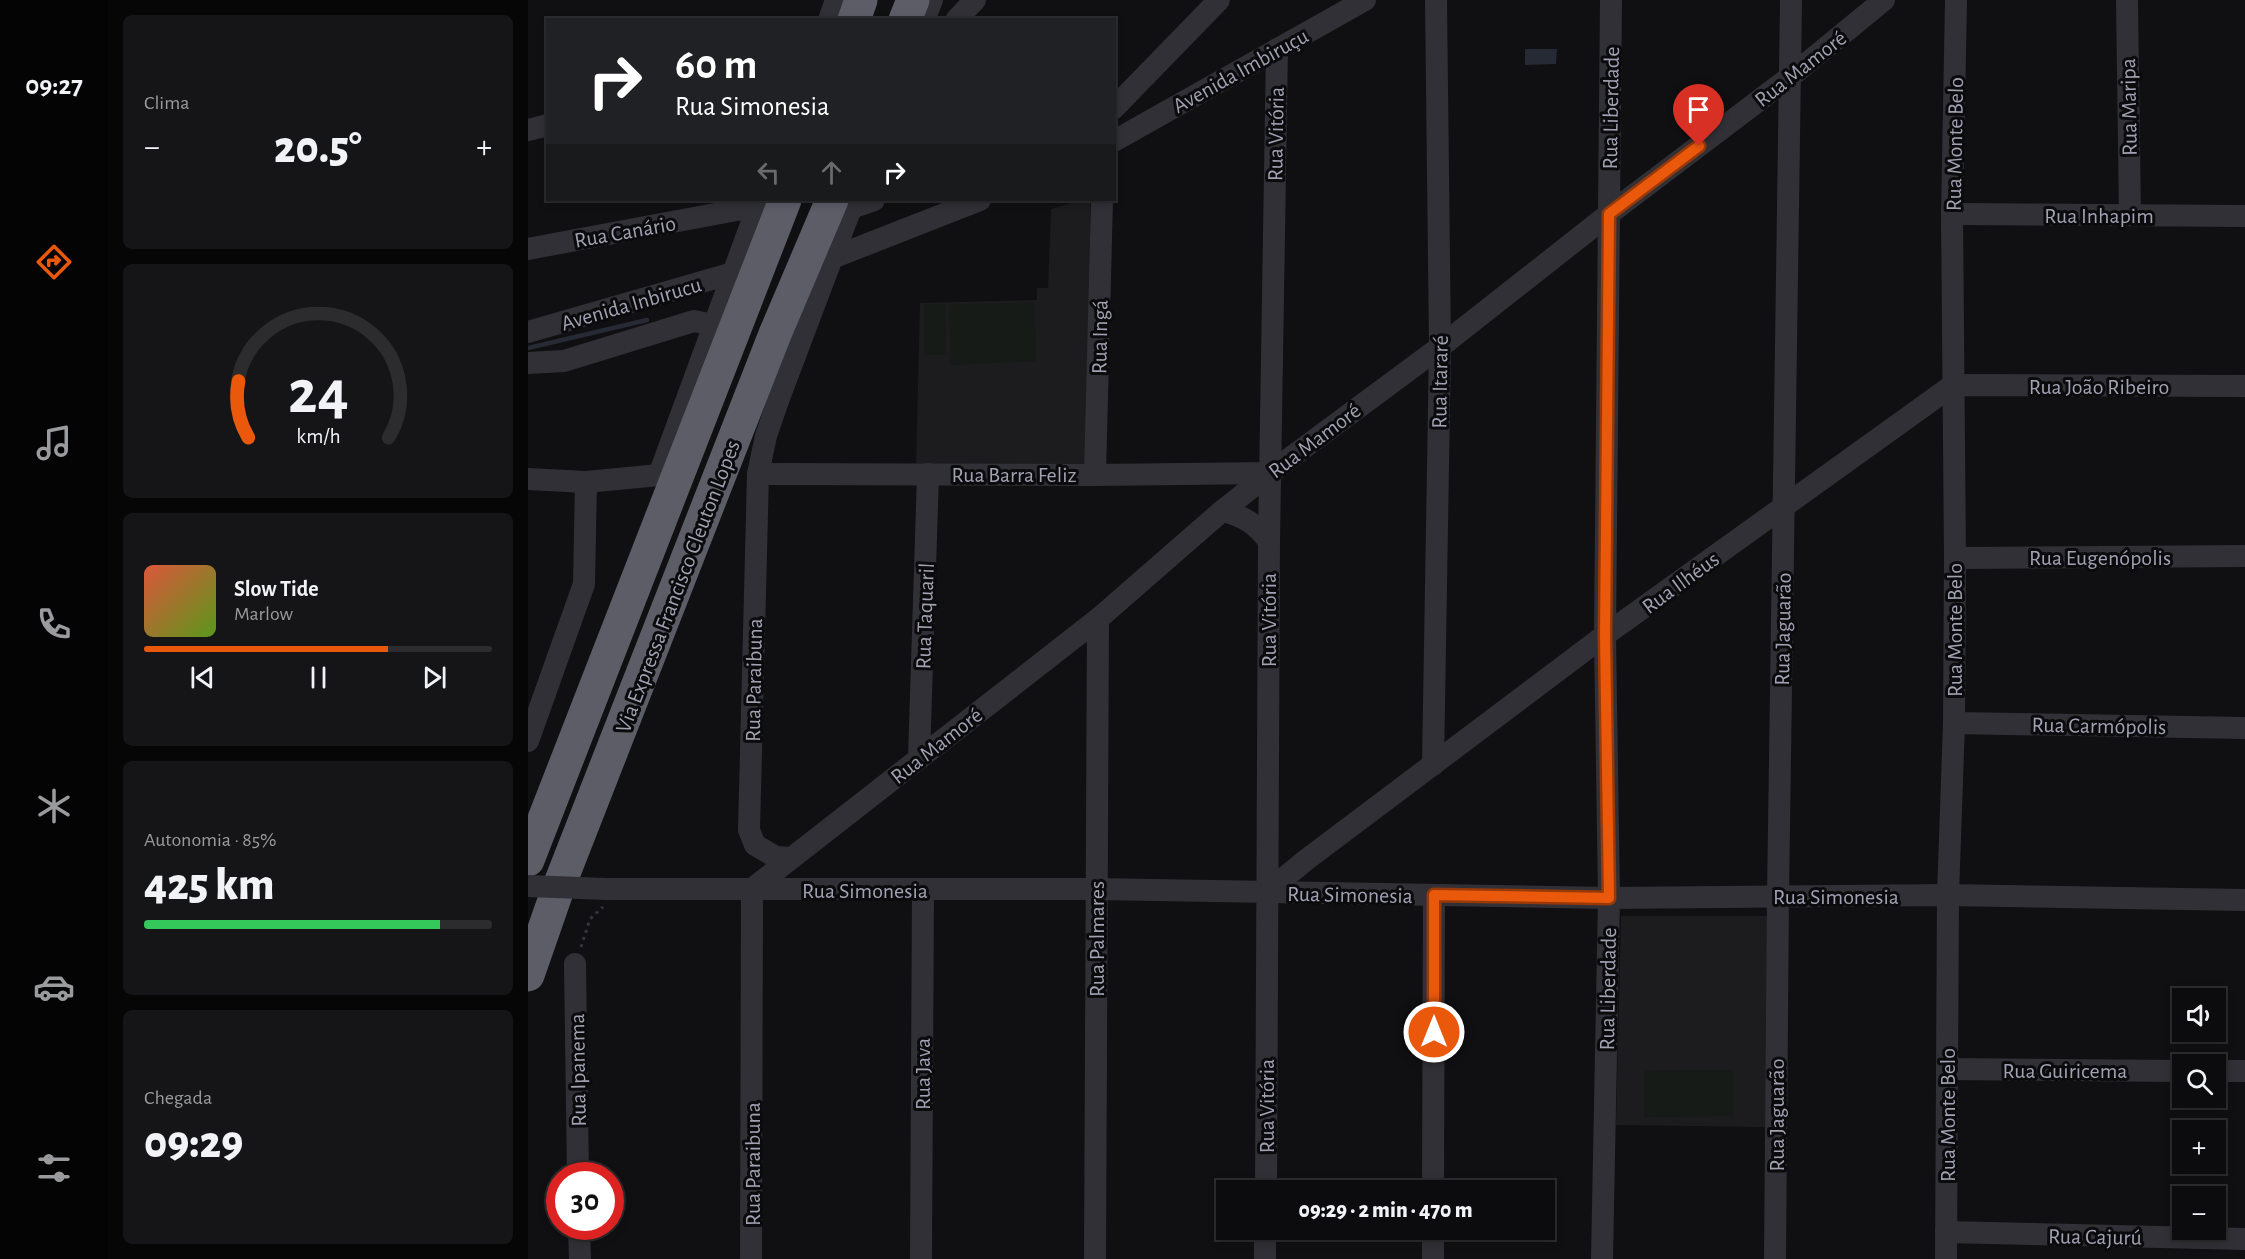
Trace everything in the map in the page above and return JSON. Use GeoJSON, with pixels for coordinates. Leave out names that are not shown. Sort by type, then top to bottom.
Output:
{"type":"FeatureCollection","features":[{"type":"Feature","properties":{"kind":"highway"},"geometry":{"type":"LineString","coordinates":[[855,18],[861,0]]}},
{"type":"Feature","properties":{"kind":"highway","name":"Via Expressa Francisco Cleuton Lopes"},"geometry":{"type":"LineString","coordinates":[[528,860],[767,246],[768,202]]}},
{"type":"Feature","properties":{"kind":"highway","name":"Via Expressa Francisco Cleuton Lopes"},"geometry":{"type":"LineString","coordinates":[[528,975],[559,886],[775,334],[846,202]]}},
{"type":"Feature","properties":{"kind":"highway"},"geometry":{"type":"LineString","coordinates":[[775,334],[832,258]]}},
{"type":"Feature","properties":{"kind":"street"},"geometry":{"type":"LineString","coordinates":[[830,18],[836,0]]}},
{"type":"Feature","properties":{"kind":"street"},"geometry":{"type":"LineString","coordinates":[[958,18],[975,0]]}},
{"type":"Feature","properties":{"kind":"street"},"geometry":{"type":"LineString","coordinates":[[1116,106],[1220,0]]}},
{"type":"Feature","properties":{"kind":"street","name":"Avenida Imbiruçu"},"geometry":{"type":"LineString","coordinates":[[1116,140],[1365,0]]}},
{"type":"Feature","properties":{"kind":"street","name":"Rua Itararé"},"geometry":{"type":"LineString","coordinates":[[1433,765],[1440,347],[1436,0]]}},
{"type":"Feature","properties":{"kind":"street","name":"Rua Liberdade"},"geometry":{"type":"LineString","coordinates":[[1602,1259],[1609,898],[1605,635],[1611,0]]}},
{"type":"Feature","properties":{"kind":"street","name":"Rua Jaguarão"},"geometry":{"type":"LineString","coordinates":[[1775,1259],[1791,0]]}},
{"type":"Feature","properties":{"kind":"street","name":"Rua Mamoré"},"geometry":{"type":"LineString","coordinates":[[752,889],[1098,619],[1270,472],[1440,347],[1884,0]]}},
{"type":"Feature","properties":{"kind":"street","name":"Rua Monte Belo"},"geometry":{"type":"LineString","coordinates":[[1946,1259],[1948,895],[1954,723],[1952,214],[1956,0]]}},
{"type":"Feature","properties":{"kind":"street","name":"Rua Maripa"},"geometry":{"type":"LineString","coordinates":[[2127,0],[2130,215]]}},
{"type":"Feature","properties":{"kind":"street","name":"Rua Vitória"},"geometry":{"type":"LineString","coordinates":[[1266,1180],[1269,542],[1276,49]]}},
{"type":"Feature","properties":{"kind":"street"},"geometry":{"type":"LineString","coordinates":[[528,130],[546,126]]}},
{"type":"Feature","properties":{"kind":"street"},"geometry":{"type":"LineString","coordinates":[[832,258],[977,201]]}},
{"type":"Feature","properties":{"kind":"street","name":"Rua Ingá"},"geometry":{"type":"LineString","coordinates":[[1095,475],[1102,201]]}},
{"type":"Feature","properties":{"kind":"street"},"geometry":{"type":"LineString","coordinates":[[528,479],[586,482],[658,476],[733,273],[768,202]]}},
{"type":"Feature","properties":{"kind":"street","name":"Rua Canário"},"geometry":{"type":"LineString","coordinates":[[528,249],[768,202]]}},
{"type":"Feature","properties":{"kind":"street","name":"Rua Paraibuna"},"geometry":{"type":"LineString","coordinates":[[791,858],[776,857],[755,845],[749,830],[758,474],[766,436],[832,258],[846,202]]}},
{"type":"Feature","properties":{"kind":"street","name":"Rua Inhapim"},"geometry":{"type":"LineString","coordinates":[[1952,214],[2245,216]]}},
{"type":"Feature","properties":{"kind":"street","name":"Avenida Inbirucu"},"geometry":{"type":"LineString","coordinates":[[528,332],[564,324],[733,273]]}},
{"type":"Feature","properties":{"kind":"street","name":"Avenida Inbirucu"},"geometry":{"type":"LineString","coordinates":[[528,363],[564,361],[694,321],[704,323],[712,329]]}},
{"type":"Feature","properties":{"kind":"street","name":"Rua Ilhéus"},"geometry":{"type":"LineString","coordinates":[[1267,892],[1304,878],[1433,765],[1605,635],[1953,385]]}},
{"type":"Feature","properties":{"kind":"street","name":"Rua João Ribeiro"},"geometry":{"type":"LineString","coordinates":[[1953,385],[2245,386]]}},
{"type":"Feature","properties":{"kind":"street","name":"Rua Barra Feliz"},"geometry":{"type":"LineString","coordinates":[[758,474],[1095,475],[1270,472]]}},
{"type":"Feature","properties":{"kind":"street","name":"Rua Taquaril"},"geometry":{"type":"LineString","coordinates":[[919,758],[928,474]]}},
{"type":"Feature","properties":{"kind":"street"},"geometry":{"type":"LineString","coordinates":[[528,741],[584,584],[586,482]]}},
{"type":"Feature","properties":{"kind":"street"},"geometry":{"type":"LineString","coordinates":[[1222,511],[1236,514],[1250,522],[1262,531],[1269,542]]}},
{"type":"Feature","properties":{"kind":"street","name":"Rua Eugenópolis"},"geometry":{"type":"LineString","coordinates":[[1955,558],[2245,556]]}},
{"type":"Feature","properties":{"kind":"street","name":"Rua Palmares"},"geometry":{"type":"LineString","coordinates":[[1095,1259],[1098,619]]}},
{"type":"Feature","properties":{"kind":"street","name":"Rua Carmópolis"},"geometry":{"type":"LineString","coordinates":[[1954,723],[2245,728]]}},
{"type":"Feature","properties":{"kind":"street"},"geometry":{"type":"LineString","coordinates":[[816,838],[805,854],[803,868],[813,880],[828,889]]}},
{"type":"Feature","properties":{"kind":"street"},"geometry":{"type":"LineString","coordinates":[[1267,849],[1275,862],[1304,878]]}},
{"type":"Feature","properties":{"kind":"street","name":"Rua Simonesia"},"geometry":{"type":"LineString","coordinates":[[528,886],[607,889],[1096,889],[1267,892],[1304,878],[1434,895],[1609,898],[1948,895],[2245,900]]}},
{"type":"Feature","properties":{"kind":"street","name":"Rua Paraibuna"},"geometry":{"type":"LineString","coordinates":[[751,1259],[752,889]]}},
{"type":"Feature","properties":{"kind":"street","name":"Rua Java"},"geometry":{"type":"LineString","coordinates":[[921,1259],[923,890]]}},
{"type":"Feature","properties":{"kind":"street"},"geometry":{"type":"LineString","coordinates":[[1433,1180],[1434,895]]}},
{"type":"Feature","properties":{"kind":"street","name":"Rua Ipanema"},"geometry":{"type":"LineString","coordinates":[[576,964],[578,1162]]}},
{"type":"Feature","properties":{"kind":"street","name":"Rua Guiricema"},"geometry":{"type":"LineString","coordinates":[[1947,1069],[2172,1071]]}},
{"type":"Feature","properties":{"kind":"street"},"geometry":{"type":"LineString","coordinates":[[2226,1071],[2245,1071]]}},
{"type":"Feature","properties":{"kind":"street","name":"Rua Cajurú"},"geometry":{"type":"LineString","coordinates":[[1946,1232],[2245,1239]]}},
{"type":"Feature","properties":{"kind":"street"},"geometry":{"type":"LineString","coordinates":[[579,1240],[580,1259]]}},
{"type":"Feature","properties":{"kind":"street"},"geometry":{"type":"LineString","coordinates":[[1265,1240],[1265,1259]]}},
{"type":"Feature","properties":{"kind":"street"},"geometry":{"type":"LineString","coordinates":[[1433,1240],[1433,1259]]}},
{"type":"Feature","properties":{"kind":"path"},"geometry":{"type":"LineString","coordinates":[[576,964],[590,919],[603,906],[607,889]]}},
{"type":"Feature","properties":{"kind":"shaded area"},"geometry":{"type":"Polygon","coordinates":[[[1525,49],[1557,49],[1556,64],[1525,65],[1525,49]]]}},
{"type":"Feature","properties":{"kind":"shaded area"},"geometry":{"type":"Polygon","coordinates":[[[1079,201],[1090,201],[1091,470],[916,465],[920,303],[1037,300],[1037,288],[1048,288],[1051,209],[1079,201]]]}},
{"type":"Feature","properties":{"kind":"shaded area"},"geometry":{"type":"Polygon","coordinates":[[[1034,302],[1036,361],[951,365],[949,305],[1034,302]]]}},
{"type":"Feature","properties":{"kind":"shaded area"},"geometry":{"type":"Polygon","coordinates":[[[924,304],[946,304],[946,355],[924,355],[924,304]]]}},
{"type":"Feature","properties":{"kind":"shaded area"},"geometry":{"type":"Polygon","coordinates":[[[1621,916],[1768,916],[1766,1127],[1616,1125],[1621,916]]]}},
{"type":"Feature","properties":{"kind":"shaded area"},"geometry":{"type":"Polygon","coordinates":[[[1733,1070],[1733,1116],[1644,1117],[1644,1071],[1733,1070]]]}},
{"type":"Feature","properties":{"kind":"waterway"},"geometry":{"type":"LineString","coordinates":[[528,348],[647,320]]}},
{"type":"Feature","properties":{"kind":"route"},"geometry":{"type":"LineString","coordinates":[[1434,1032],[1434,895],[1609,898],[1605,635],[1609,214],[1699,146]]}}]}
